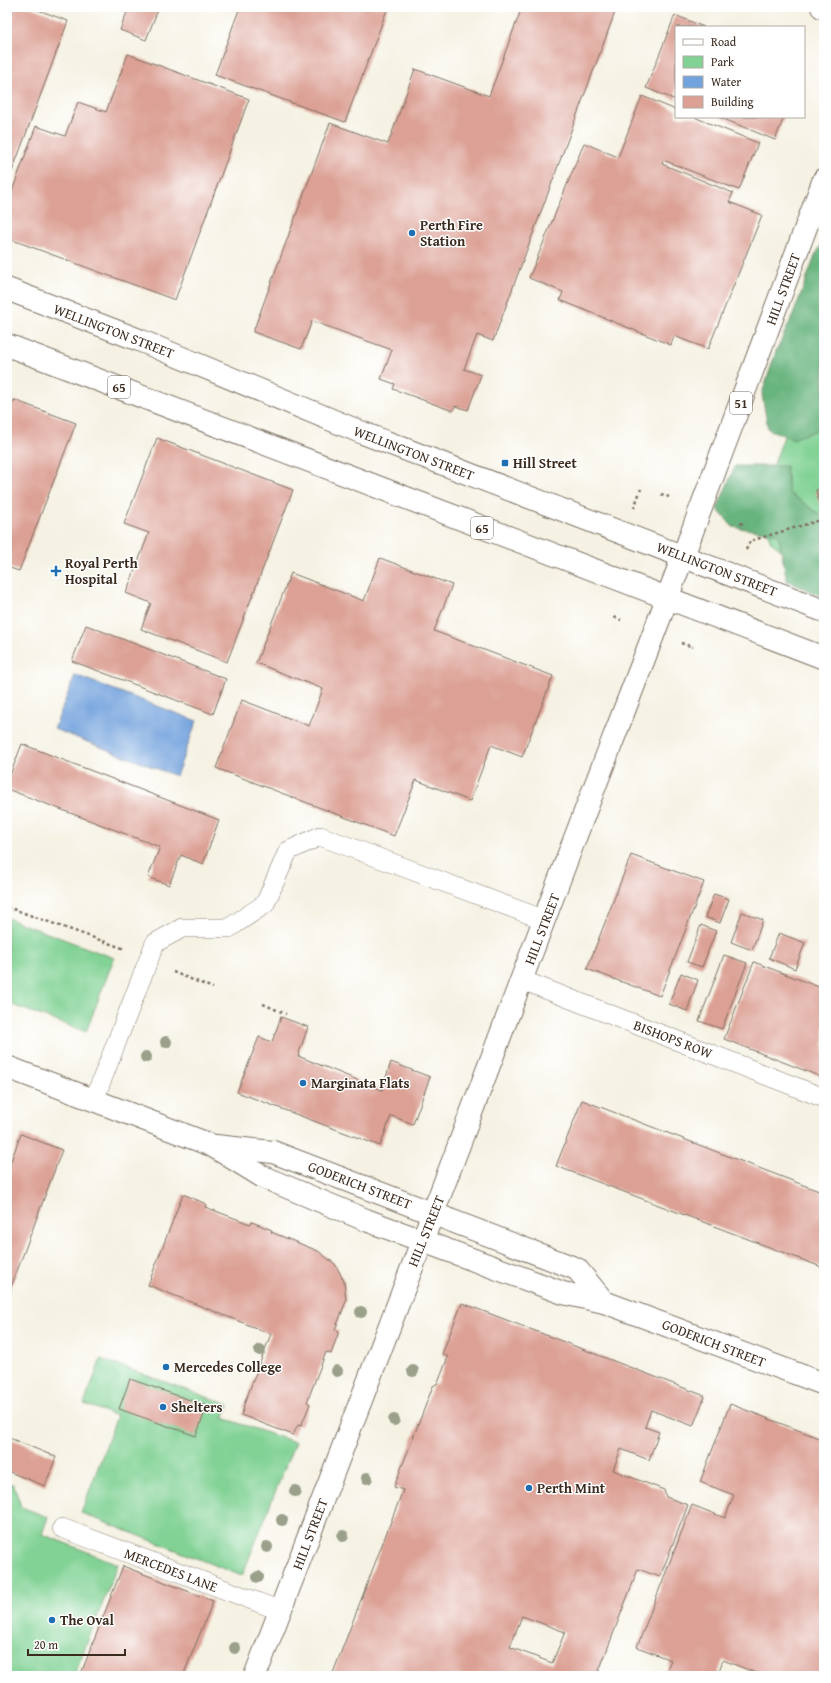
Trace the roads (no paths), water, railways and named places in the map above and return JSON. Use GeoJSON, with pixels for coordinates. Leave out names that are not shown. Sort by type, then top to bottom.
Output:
{"type":"FeatureCollection","features":[{"type":"Feature","properties":{"kind":"main road","name":"HILL STREET"},"geometry":{"type":"LineString","coordinates":[[255,1676],[668,599],[824,180]]}},
{"type":"Feature","properties":{"kind":"main road","name":"WELLINGTON STREET"},"geometry":{"type":"LineString","coordinates":[[7,289],[139,340],[363,433],[824,611]]}},
{"type":"Feature","properties":{"kind":"main road","name":"65"},"geometry":{"type":"LineString","coordinates":[[7,345],[824,658]]}},
{"type":"Feature","properties":{"kind":"main road","name":"GODERICH STREET"},"geometry":{"type":"LineString","coordinates":[[7,1067],[211,1145],[263,1177],[366,1220],[562,1293],[604,1302],[824,1384]]}},
{"type":"Feature","properties":{"kind":"main road","name":"GODERICH STREET"},"geometry":{"type":"LineString","coordinates":[[211,1145],[273,1152],[577,1269],[604,1302]]}},
{"type":"Feature","properties":{"kind":"lane"},"geometry":{"type":"LineString","coordinates":[[94,1100],[156,944],[182,928],[229,928],[265,904],[288,851],[320,836],[545,920]]}},
{"type":"Feature","properties":{"kind":"lane","name":"BISHOPS ROW"},"geometry":{"type":"LineString","coordinates":[[522,980],[824,1098]]}},
{"type":"Feature","properties":{"kind":"lane","name":"MERCEDES LANE"},"geometry":{"type":"LineString","coordinates":[[62,1528],[280,1611]]}},
{"type":"Feature","properties":{"kind":"water"},"geometry":{"type":"Polygon","coordinates":[[[75,675],[197,721],[176,776],[54,729],[75,675]]]}},
{"type":"Feature","properties":{"kind":"place","name":"Perth Fire Station"},"geometry":{"type":"Point","coordinates":[412,233]}},
{"type":"Feature","properties":{"kind":"place","name":"Hill Street"},"geometry":{"type":"Point","coordinates":[505,463]}},
{"type":"Feature","properties":{"kind":"place","name":"Royal Perth Hospital"},"geometry":{"type":"Point","coordinates":[56,571]}},
{"type":"Feature","properties":{"kind":"place","name":"Marginata Flats"},"geometry":{"type":"Point","coordinates":[303,1083]}},
{"type":"Feature","properties":{"kind":"place","name":"Mercedes College"},"geometry":{"type":"Point","coordinates":[166,1367]}},
{"type":"Feature","properties":{"kind":"place","name":"Shelters"},"geometry":{"type":"Point","coordinates":[163,1407]}},
{"type":"Feature","properties":{"kind":"place","name":"Perth Mint"},"geometry":{"type":"Point","coordinates":[529,1488]}},
{"type":"Feature","properties":{"kind":"place","name":"The Oval"},"geometry":{"type":"Point","coordinates":[52,1620]}}]}
